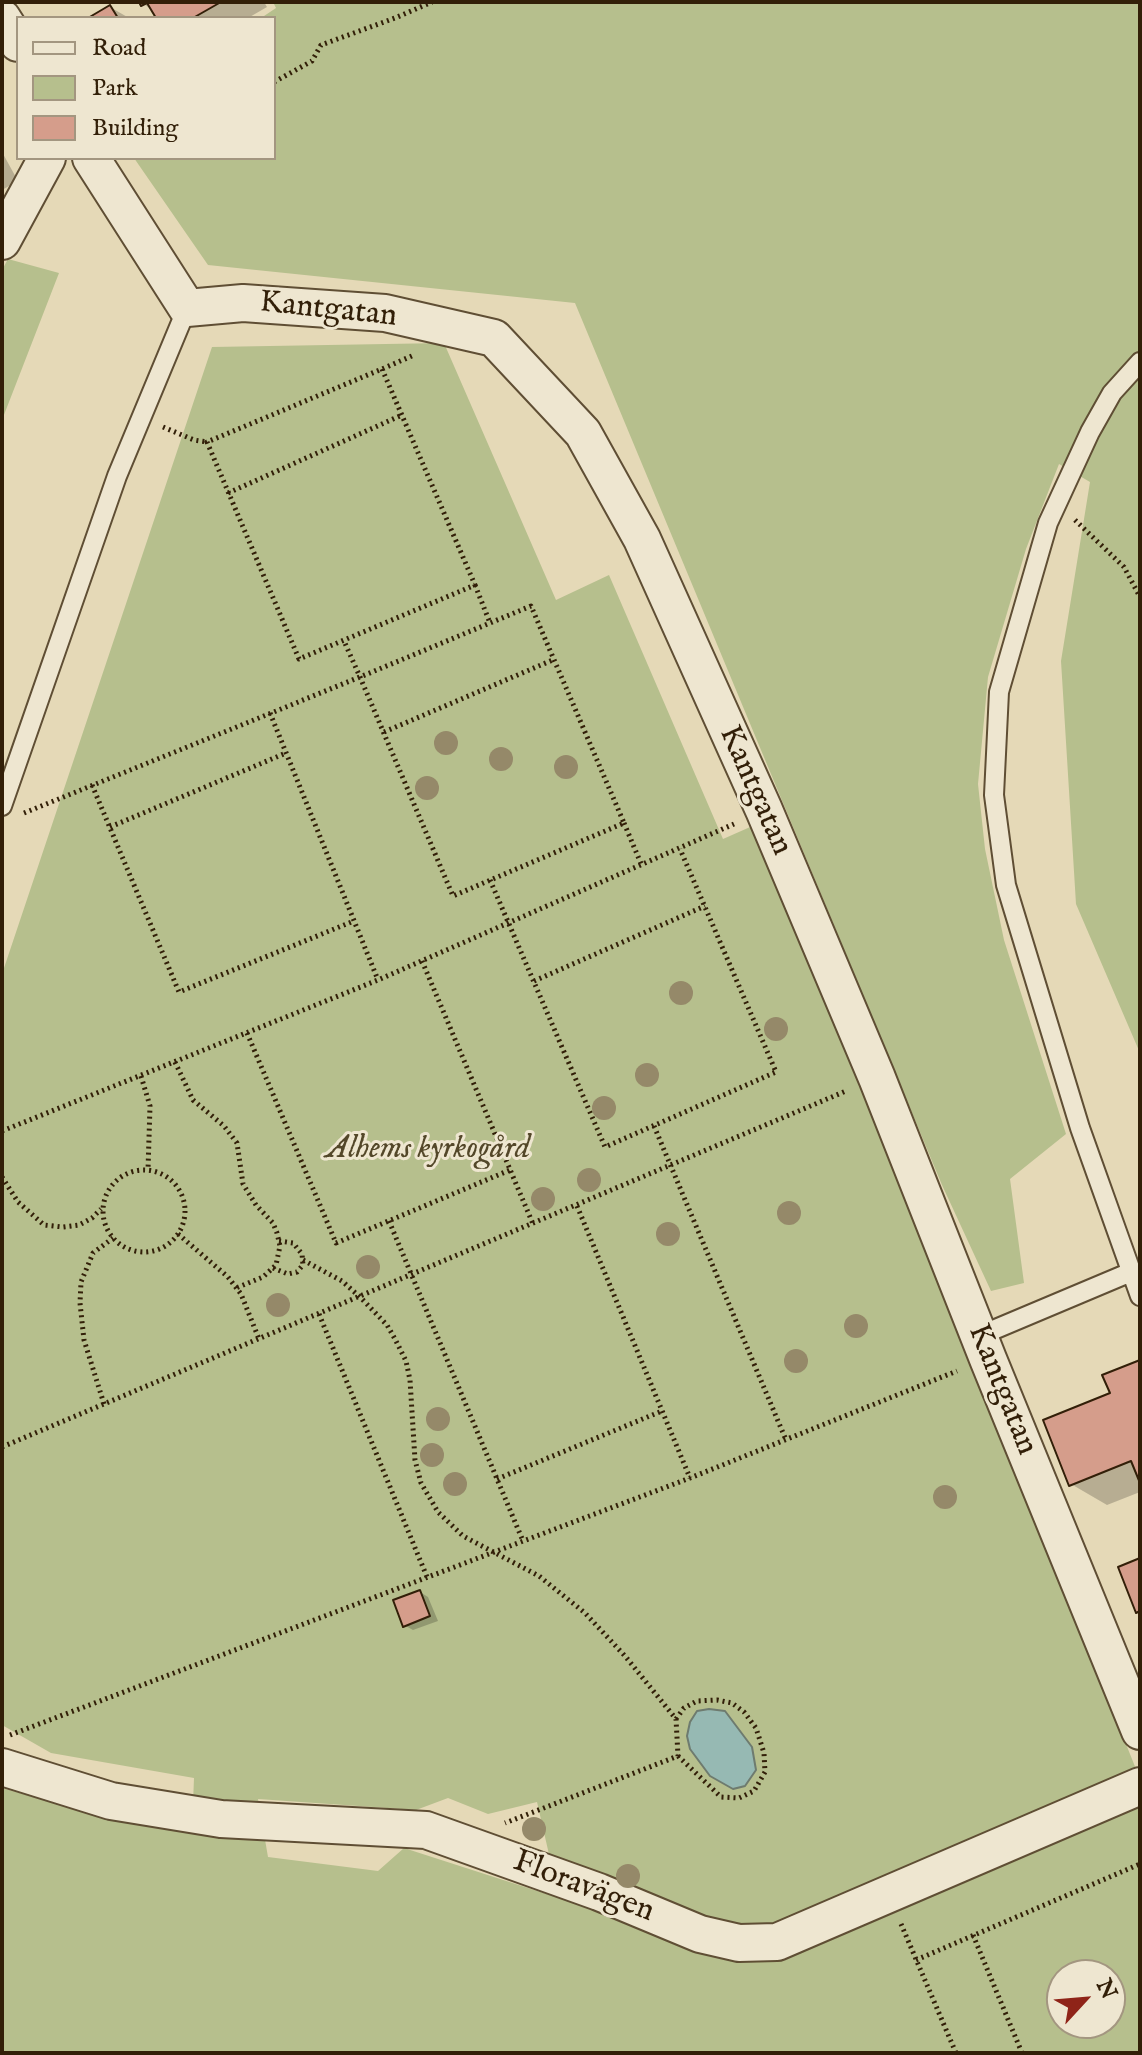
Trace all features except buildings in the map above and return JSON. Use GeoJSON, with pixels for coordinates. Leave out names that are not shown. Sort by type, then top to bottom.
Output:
{"type":"FeatureCollection","features":[{"type":"Feature","properties":{"kind":"street"},"geometry":{"type":"LineString","coordinates":[[2,18],[16,40]]}},
{"type":"Feature","properties":{"kind":"street"},"geometry":{"type":"LineString","coordinates":[[2,241],[46,160]]}},
{"type":"Feature","properties":{"kind":"street"},"geometry":{"type":"LineString","coordinates":[[92,160],[187,308]]}},
{"type":"Feature","properties":{"kind":"street","name":"Kantgatan"},"geometry":{"type":"LineString","coordinates":[[187,308],[243,303],[385,313],[494,338],[583,433],[642,539],[764,810],[877,1078],[983,1348],[1140,1731]]}},
{"type":"Feature","properties":{"kind":"street","name":"Floravägen"},"geometry":{"type":"LineString","coordinates":[[2,1767],[111,1801],[221,1819],[426,1830],[599,1892],[700,1934],[739,1943],[777,1942],[1140,1786]]}},
{"type":"Feature","properties":{"kind":"lane"},"geometry":{"type":"LineString","coordinates":[[8,812],[117,476],[187,308]]}},
{"type":"Feature","properties":{"kind":"lane"},"geometry":{"type":"LineString","coordinates":[[1140,362],[1112,393],[1090,432],[1048,523],[999,692],[994,795],[1006,885],[1080,1128],[1140,1296]]}},
{"type":"Feature","properties":{"kind":"lane"},"geometry":{"type":"LineString","coordinates":[[983,1348],[1131,1272]]}},
{"type":"Feature","properties":{"kind":"path"},"geometry":{"type":"LineString","coordinates":[[276,81],[312,61],[321,45],[432,2]]}},
{"type":"Feature","properties":{"kind":"path"},"geometry":{"type":"LineString","coordinates":[[142,415],[182,436],[207,442],[419,353]]}},
{"type":"Feature","properties":{"kind":"path"},"geometry":{"type":"LineString","coordinates":[[382,369],[490,623]]}},
{"type":"Feature","properties":{"kind":"path"},"geometry":{"type":"LineString","coordinates":[[228,493],[402,415]]}},
{"type":"Feature","properties":{"kind":"path"},"geometry":{"type":"LineString","coordinates":[[207,442],[299,659],[475,585]]}},
{"type":"Feature","properties":{"kind":"path"},"geometry":{"type":"LineString","coordinates":[[1057,503],[1124,567],[1140,597]]}},
{"type":"Feature","properties":{"kind":"path"},"geometry":{"type":"LineString","coordinates":[[8,812],[92,785],[531,606],[642,866]]}},
{"type":"Feature","properties":{"kind":"path"},"geometry":{"type":"LineString","coordinates":[[344,641],[453,896],[624,823]]}},
{"type":"Feature","properties":{"kind":"path"},"geometry":{"type":"LineString","coordinates":[[384,732],[555,659]]}},
{"type":"Feature","properties":{"kind":"path"},"geometry":{"type":"LineString","coordinates":[[270,713],[378,980]]}},
{"type":"Feature","properties":{"kind":"path"},"geometry":{"type":"LineString","coordinates":[[110,827],[286,753]]}},
{"type":"Feature","properties":{"kind":"path"},"geometry":{"type":"LineString","coordinates":[[92,785],[179,992],[354,921]]}},
{"type":"Feature","properties":{"kind":"path"},"geometry":{"type":"LineString","coordinates":[[2,1131],[378,980],[764,810]]}},
{"type":"Feature","properties":{"kind":"path"},"geometry":{"type":"LineString","coordinates":[[490,880],[605,1147],[776,1072],[680,849]]}},
{"type":"Feature","properties":{"kind":"path"},"geometry":{"type":"LineString","coordinates":[[534,981],[705,906]]}},
{"type":"Feature","properties":{"kind":"path"},"geometry":{"type":"LineString","coordinates":[[422,961],[533,1224]]}},
{"type":"Feature","properties":{"kind":"path"},"geometry":{"type":"LineString","coordinates":[[247,1033],[336,1243],[510,1170]]}},
{"type":"Feature","properties":{"kind":"path"},"geometry":{"type":"LineString","coordinates":[[175,1062],[193,1100],[224,1126],[237,1143],[243,1184],[256,1205],[273,1223],[279,1241],[279,1259],[273,1268],[263,1277],[236,1288]]}},
{"type":"Feature","properties":{"kind":"path"},"geometry":{"type":"LineString","coordinates":[[141,1076],[150,1106],[148,1170]]}},
{"type":"Feature","properties":{"kind":"path"},"geometry":{"type":"LineString","coordinates":[[2,1447],[877,1078]]}},
{"type":"Feature","properties":{"kind":"path"},"geometry":{"type":"LineString","coordinates":[[654,1126],[786,1440]]}},
{"type":"Feature","properties":{"kind":"path"},"geometry":{"type":"LineString","coordinates":[[137,1169],[148,1170],[164,1174],[175,1183],[185,1208],[184,1222],[169,1244],[144,1253],[131,1251],[113,1238],[103,1222],[102,1208],[112,1183],[137,1169]]}},
{"type":"Feature","properties":{"kind":"path"},"geometry":{"type":"LineString","coordinates":[[2,1177],[18,1202],[44,1225],[79,1225],[102,1208]]}},
{"type":"Feature","properties":{"kind":"path"},"geometry":{"type":"LineString","coordinates":[[577,1206],[690,1478]]}},
{"type":"Feature","properties":{"kind":"path"},"geometry":{"type":"LineString","coordinates":[[389,1221],[523,1541]]}},
{"type":"Feature","properties":{"kind":"path"},"geometry":{"type":"LineString","coordinates":[[178,1234],[219,1268],[236,1288],[259,1339]]}},
{"type":"Feature","properties":{"kind":"path"},"geometry":{"type":"LineString","coordinates":[[104,1404],[84,1340],[81,1282],[93,1253],[113,1238]]}},
{"type":"Feature","properties":{"kind":"path"},"geometry":{"type":"LineString","coordinates":[[273,1268],[288,1274],[297,1272],[303,1265],[302,1254],[293,1243],[279,1241]]}},
{"type":"Feature","properties":{"kind":"path"},"geometry":{"type":"LineString","coordinates":[[303,1260],[342,1281],[387,1325],[406,1361],[415,1460],[425,1491],[438,1512],[463,1536],[539,1576],[585,1613],[676,1719],[678,1756],[721,1797],[739,1798],[754,1791],[765,1772],[764,1753],[756,1728],[744,1712],[732,1703],[697,1701],[684,1708],[676,1719]]}},
{"type":"Feature","properties":{"kind":"path"},"geometry":{"type":"LineString","coordinates":[[319,1314],[427,1577]]}},
{"type":"Feature","properties":{"kind":"path"},"geometry":{"type":"LineString","coordinates":[[2,1738],[786,1440],[983,1348]]}},
{"type":"Feature","properties":{"kind":"path"},"geometry":{"type":"LineString","coordinates":[[497,1479],[662,1411]]}},
{"type":"Feature","properties":{"kind":"path"},"geometry":{"type":"LineString","coordinates":[[458,1841],[678,1756]]}},
{"type":"Feature","properties":{"kind":"path"},"geometry":{"type":"LineString","coordinates":[[916,1960],[1140,1864]]}},
{"type":"Feature","properties":{"kind":"path"},"geometry":{"type":"LineString","coordinates":[[888,1894],[956,2053]]}},
{"type":"Feature","properties":{"kind":"path"},"geometry":{"type":"LineString","coordinates":[[973,1935],[1022,2053]]}},
{"type":"Feature","properties":{"kind":"green space"},"geometry":{"type":"Polygon","coordinates":[[[273,2],[1140,2],[1140,1053],[1076,904],[1061,661],[1090,482],[1059,464],[1026,549],[988,677],[978,784],[985,849],[1004,940],[1066,1134],[1010,1179],[1024,1283],[991,1291],[942,1185],[575,303],[208,265],[135,160],[276,160],[276,16],[264,16],[276,8],[273,2]]]}},
{"type":"Feature","properties":{"kind":"green space"},"geometry":{"type":"Polygon","coordinates":[[[8,259],[59,273],[2,420],[2,270],[8,259]]]}},
{"type":"Feature","properties":{"kind":"green space","name":"Alhems kyrkogård"},"geometry":{"type":"Polygon","coordinates":[[[444,343],[556,600],[609,575],[723,839],[757,824],[1140,1779],[1140,2053],[2,2053],[2,1788],[122,1822],[192,1829],[194,1778],[51,1753],[2,1725],[2,974],[212,347],[444,343]],[[448,1798],[416,1810],[258,1799],[268,1857],[378,1871],[404,1848],[559,1898],[537,1802],[488,1814],[448,1798]]]}},
{"type":"Feature","properties":{"kind":"water"},"geometry":{"type":"Polygon","coordinates":[[[697,1711],[725,1711],[752,1747],[756,1770],[745,1786],[733,1789],[710,1776],[690,1749],[687,1736],[690,1722],[697,1711]]]}}]}
